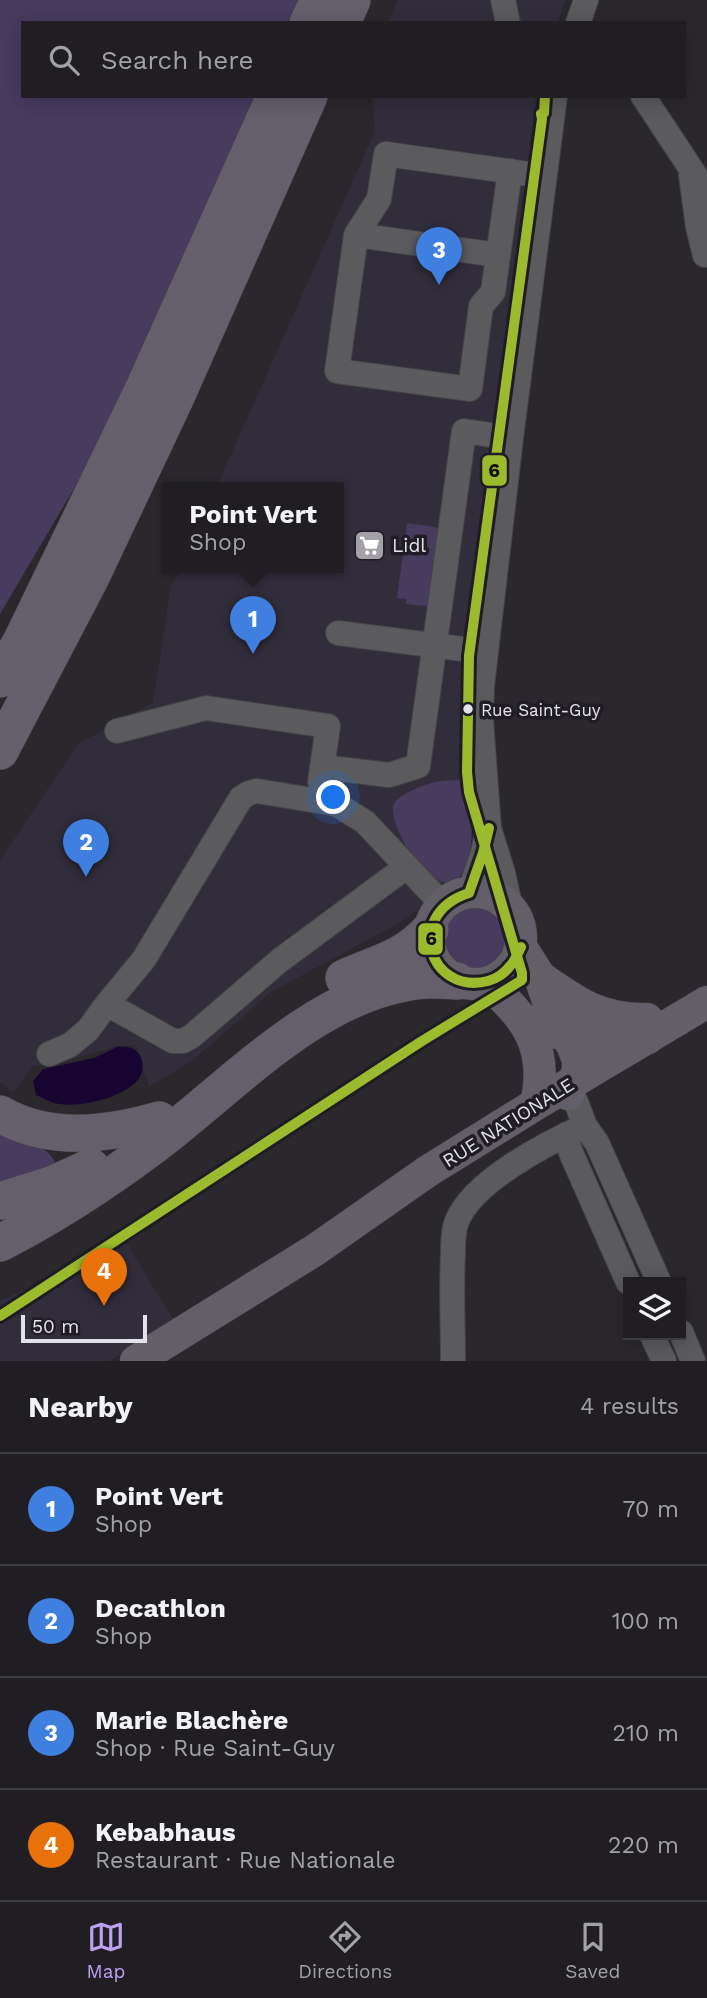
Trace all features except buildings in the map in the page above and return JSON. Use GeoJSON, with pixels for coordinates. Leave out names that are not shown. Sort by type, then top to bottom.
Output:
{"type":"FeatureCollection","features":[{"type":"Feature","properties":{"kind":"highway"},"geometry":{"type":"LineString","coordinates":[[309,21],[319,0]]}},
{"type":"Feature","properties":{"kind":"highway"},"geometry":{"type":"LineString","coordinates":[[343,21],[352,0]]}},
{"type":"Feature","properties":{"kind":"highway"},"geometry":{"type":"LineString","coordinates":[[0,678],[22,640],[144,388],[274,98]]}},
{"type":"Feature","properties":{"kind":"highway"},"geometry":{"type":"LineString","coordinates":[[0,751],[90,579],[175,400],[308,98]]}},
{"type":"Feature","properties":{"kind":"highway"},"geometry":{"type":"LineString","coordinates":[[0,1201],[51,1185],[93,1166],[122,1148],[290,1009],[326,986],[406,952],[447,909]]}},
{"type":"Feature","properties":{"kind":"highway"},"geometry":{"type":"LineString","coordinates":[[0,1243],[30,1227],[112,1174],[169,1133],[276,1047],[335,1008],[372,992],[405,982],[472,982]]}},
{"type":"Feature","properties":{"kind":"highway"},"geometry":{"type":"LineString","coordinates":[[0,1114],[34,1129],[66,1133],[107,1132],[159,1120]]}},
{"type":"Feature","properties":{"kind":"highway"},"geometry":{"type":"LineString","coordinates":[[0,1210],[54,1195],[112,1174]]}},
{"type":"Feature","properties":{"kind":"main road"},"geometry":{"type":"LineString","coordinates":[[472,982],[498,978],[509,970],[521,947],[522,933],[511,909],[503,901],[481,892],[447,909],[429,942],[432,954],[446,974],[472,982],[505,999],[523,1019],[539,1058],[540,1084],[566,1110],[578,1071],[578,1060],[549,1004],[540,978],[521,947]]}},
{"type":"Feature","properties":{"kind":"main road"},"geometry":{"type":"LineString","coordinates":[[540,978],[565,995],[604,1015],[631,1019],[698,1018]]}},
{"type":"Feature","properties":{"kind":"main road","name":"RUE NATIONALE"},"geometry":{"type":"LineString","coordinates":[[566,1110],[646,1038],[698,1018]]}},
{"type":"Feature","properties":{"kind":"main road","name":"RUE NATIONALE"},"geometry":{"type":"LineString","coordinates":[[136,1361],[315,1250],[428,1171],[566,1110],[698,1018]]}},
{"type":"Feature","properties":{"kind":"main road"},"geometry":{"type":"LineString","coordinates":[[523,1019],[540,1029],[566,1034],[646,1038]]}},
{"type":"Feature","properties":{"kind":"street"},"geometry":{"type":"LineString","coordinates":[[503,0],[508,21]]}},
{"type":"Feature","properties":{"kind":"street"},"geometry":{"type":"LineString","coordinates":[[511,909],[489,828],[481,720],[482,686],[555,98]]}},
{"type":"Feature","properties":{"kind":"street"},"geometry":{"type":"LineString","coordinates":[[644,98],[707,193]]}},
{"type":"Feature","properties":{"kind":"street"},"geometry":{"type":"LineString","coordinates":[[510,172],[493,292],[481,306],[470,389],[337,371],[356,235],[379,199],[386,154],[543,176]]}},
{"type":"Feature","properties":{"kind":"street"},"geometry":{"type":"LineString","coordinates":[[690,167],[698,227],[706,258]]}},
{"type":"Feature","properties":{"kind":"street"},"geometry":{"type":"LineString","coordinates":[[356,235],[498,256]]}},
{"type":"Feature","properties":{"kind":"street"},"geometry":{"type":"LineString","coordinates":[[322,767],[388,775],[418,766],[464,431],[511,438]]}},
{"type":"Feature","properties":{"kind":"street"},"geometry":{"type":"LineString","coordinates":[[338,633],[486,652]]}},
{"type":"Feature","properties":{"kind":"street"},"geometry":{"type":"LineString","coordinates":[[117,731],[206,709],[328,726],[317,800]]}},
{"type":"Feature","properties":{"kind":"street"},"geometry":{"type":"LineString","coordinates":[[49,1054],[71,1045],[88,1030],[144,959],[241,798],[248,793],[257,791],[336,804],[365,822],[447,909],[482,853],[489,828]]}},
{"type":"Feature","properties":{"kind":"street"},"geometry":{"type":"LineString","coordinates":[[107,1004],[173,1041],[183,1041],[279,961],[406,867]]}},
{"type":"Feature","properties":{"kind":"street"},"geometry":{"type":"LineString","coordinates":[[566,1110],[568,1145],[626,1277]]}},
{"type":"Feature","properties":{"kind":"street"},"geometry":{"type":"LineString","coordinates":[[566,1110],[592,1134],[597,1143],[657,1277]]}},
{"type":"Feature","properties":{"kind":"street"},"geometry":{"type":"LineString","coordinates":[[453,1361],[452,1268],[457,1222],[473,1195],[537,1151],[566,1110]]}},
{"type":"Feature","properties":{"kind":"street"},"geometry":{"type":"LineString","coordinates":[[654,1340],[664,1361]]}},
{"type":"Feature","properties":{"kind":"street"},"geometry":{"type":"LineString","coordinates":[[684,1340],[693,1361]]}},
{"type":"Feature","properties":{"kind":"shaded area"},"geometry":{"type":"Polygon","coordinates":[[[0,0],[307,0],[296,21],[21,21],[21,98],[261,98],[135,385],[0,614],[0,0]]]}},
{"type":"Feature","properties":{"kind":"shaded area"},"geometry":{"type":"Polygon","coordinates":[[[398,0],[565,0],[559,21],[388,21],[398,0]]]}},
{"type":"Feature","properties":{"kind":"shaded area"},"geometry":{"type":"Polygon","coordinates":[[[372,98],[536,98],[468,659],[471,846],[465,869],[458,878],[403,921],[271,992],[192,1061],[149,1087],[136,1045],[116,1046],[63,1062],[33,1066],[13,1093],[0,1082],[0,860],[78,744],[153,703],[171,585],[180,573],[344,573],[344,482],[219,482],[375,131],[372,98]]]}},
{"type":"Feature","properties":{"kind":"shaded area"},"geometry":{"type":"Polygon","coordinates":[[[407,523],[436,527],[440,530],[434,607],[406,604],[406,599],[397,598],[407,523]]]}},
{"type":"Feature","properties":{"kind":"shaded area"},"geometry":{"type":"Polygon","coordinates":[[[469,780],[472,829],[468,861],[461,875],[450,882],[438,880],[414,859],[404,843],[393,814],[394,804],[406,793],[426,785],[469,780]]]}},
{"type":"Feature","properties":{"kind":"shaded area"},"geometry":{"type":"Polygon","coordinates":[[[476,905],[495,911],[505,921],[511,940],[505,959],[495,969],[476,975],[457,969],[447,959],[441,940],[447,921],[457,911],[476,905]]]}},
{"type":"Feature","properties":{"kind":"shaded area"},"geometry":{"type":"Polygon","coordinates":[[[117,1047],[131,1048],[137,1051],[142,1059],[140,1078],[120,1093],[109,1098],[71,1105],[51,1102],[36,1095],[33,1081],[43,1069],[94,1058],[117,1047]]]}},
{"type":"Feature","properties":{"kind":"shaded area"},"geometry":{"type":"Polygon","coordinates":[[[0,1135],[42,1149],[54,1160],[57,1168],[0,1190],[0,1135]]]}},
{"type":"Feature","properties":{"kind":"shaded area"},"geometry":{"type":"Polygon","coordinates":[[[126,1242],[176,1324],[109,1361],[0,1361],[0,1301],[126,1242]]]}},
{"type":"Feature","properties":{"kind":"transit line","name":"6"},"geometry":{"type":"LineString","coordinates":[[0,1316],[422,1041],[522,980],[469,792],[469,656],[545,98]]}},
{"type":"Feature","properties":{"kind":"transit line","name":"6"},"geometry":{"type":"LineString","coordinates":[[489,828],[469,893],[448,903],[436,918],[430,934],[432,950],[439,965],[451,977],[468,982],[494,979],[512,964],[521,947]]}},
{"type":"Feature","properties":{"kind":"place","name":"Marie Blachère"},"geometry":{"type":"Point","coordinates":[439,285]}},
{"type":"Feature","properties":{"kind":"place","name":"Lidl"},"geometry":{"type":"Point","coordinates":[369,545]}},
{"type":"Feature","properties":{"kind":"place","name":"Point Vert"},"geometry":{"type":"Point","coordinates":[253,654]}},
{"type":"Feature","properties":{"kind":"place","name":"Rue Saint-Guy"},"geometry":{"type":"Point","coordinates":[468,709]}},
{"type":"Feature","properties":{"kind":"place","name":"Decathlon"},"geometry":{"type":"Point","coordinates":[86,877]}},
{"type":"Feature","properties":{"kind":"place","name":"Kebabhaus"},"geometry":{"type":"Point","coordinates":[104,1306]}}]}
